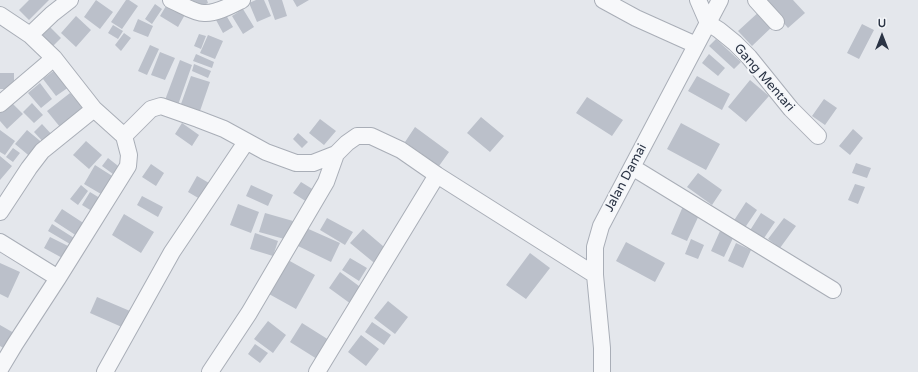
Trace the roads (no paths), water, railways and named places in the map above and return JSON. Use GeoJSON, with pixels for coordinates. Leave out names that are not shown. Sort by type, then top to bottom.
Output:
{"type":"FeatureCollection","features":[{"type":"Feature","properties":{"kind":"street"},"geometry":{"type":"LineString","coordinates":[[30,35],[52,14],[70,0]]}},
{"type":"Feature","properties":{"kind":"street"},"geometry":{"type":"LineString","coordinates":[[171,0],[203,14],[214,12],[242,0]]}},
{"type":"Feature","properties":{"kind":"street"},"geometry":{"type":"LineString","coordinates":[[603,0],[636,18],[696,45]]}},
{"type":"Feature","properties":{"kind":"street"},"geometry":{"type":"LineString","coordinates":[[698,0],[708,23]]}},
{"type":"Feature","properties":{"kind":"street","name":"Jalan Damai"},"geometry":{"type":"LineString","coordinates":[[602,372],[601,333],[595,275],[595,247],[601,226],[720,0]]}},
{"type":"Feature","properties":{"kind":"street"},"geometry":{"type":"LineString","coordinates":[[756,0],[776,22]]}},
{"type":"Feature","properties":{"kind":"street"},"geometry":{"type":"LineString","coordinates":[[0,15],[30,35],[54,58],[94,109],[124,136],[129,155],[128,166],[0,369]]}},
{"type":"Feature","properties":{"kind":"street","name":"Gang Mentari"},"geometry":{"type":"LineString","coordinates":[[708,23],[735,43],[749,57],[791,109],[818,136]]}},
{"type":"Feature","properties":{"kind":"street"},"geometry":{"type":"LineString","coordinates":[[0,104],[54,58]]}},
{"type":"Feature","properties":{"kind":"street"},"geometry":{"type":"LineString","coordinates":[[124,136],[151,109],[161,106],[217,127],[266,152],[296,163],[313,163],[336,154]]}},
{"type":"Feature","properties":{"kind":"street"},"geometry":{"type":"LineString","coordinates":[[0,212],[42,151],[94,109]]}},
{"type":"Feature","properties":{"kind":"street"},"geometry":{"type":"LineString","coordinates":[[210,372],[249,313],[326,182],[336,154],[346,143],[357,136],[371,136],[402,150],[438,175],[595,275]]}},
{"type":"Feature","properties":{"kind":"street"},"geometry":{"type":"LineString","coordinates":[[105,372],[172,252],[246,142]]}},
{"type":"Feature","properties":{"kind":"street"},"geometry":{"type":"LineString","coordinates":[[632,167],[834,290]]}},
{"type":"Feature","properties":{"kind":"street"},"geometry":{"type":"LineString","coordinates":[[317,372],[438,175]]}},
{"type":"Feature","properties":{"kind":"street"},"geometry":{"type":"LineString","coordinates":[[0,242],[58,278]]}}]}
